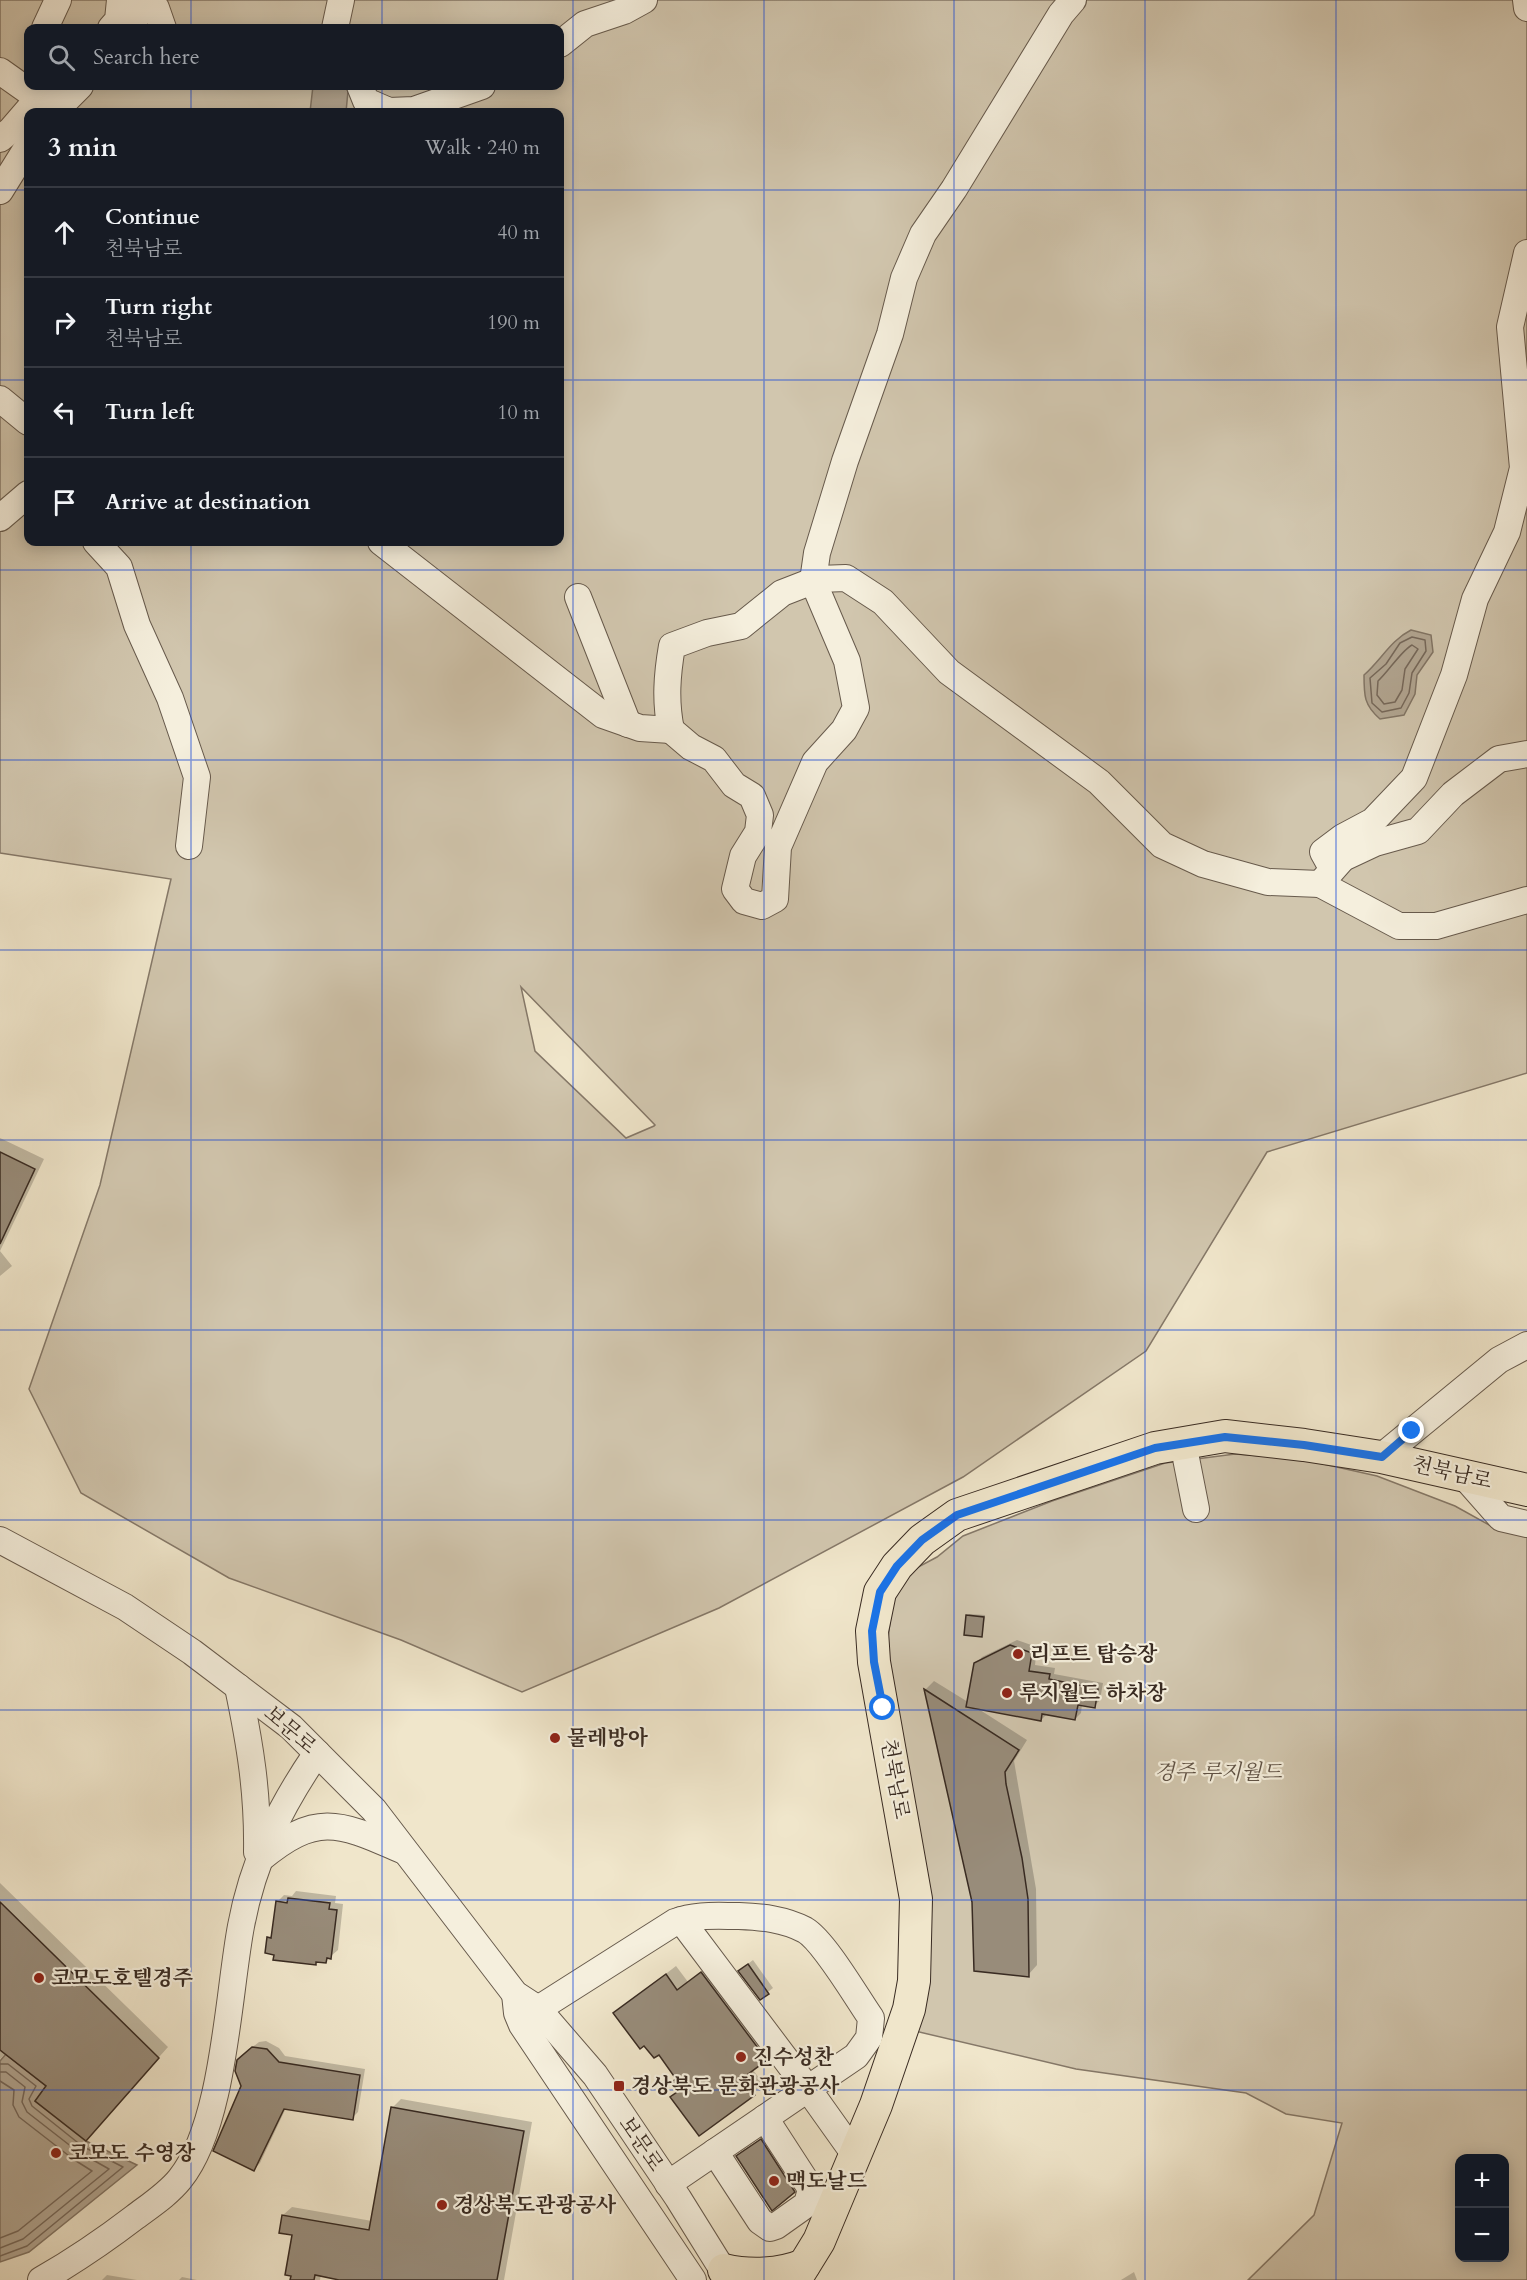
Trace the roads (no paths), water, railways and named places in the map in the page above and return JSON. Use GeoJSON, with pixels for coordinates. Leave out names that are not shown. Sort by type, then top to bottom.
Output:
{"type":"FeatureCollection","features":[{"type":"Feature","properties":{"kind":"main road","name":"천북남로"},"geometry":{"type":"LineString","coordinates":[[800,2275],[819,2241],[876,2105],[909,2009],[914,1981],[916,1899],[874,1662],[872,1631],[880,1592],[897,1566],[922,1540],[957,1515],[1155,1448],[1225,1437],[1304,1445],[1382,1457],[1527,1490]]}},
{"type":"Feature","properties":{"kind":"main road"},"geometry":{"type":"LineString","coordinates":[[726,2275],[736,2272],[788,2272],[800,2275]]}},
{"type":"Feature","properties":{"kind":"street"},"geometry":{"type":"LineString","coordinates":[[47,24],[58,0]]}},
{"type":"Feature","properties":{"kind":"street"},"geometry":{"type":"LineString","coordinates":[[114,24],[118,20],[120,0]]}},
{"type":"Feature","properties":{"kind":"street"},"geometry":{"type":"LineString","coordinates":[[132,24],[140,11],[142,0]]}},
{"type":"Feature","properties":{"kind":"street"},"geometry":{"type":"LineString","coordinates":[[149,0],[156,8],[162,24]]}},
{"type":"Feature","properties":{"kind":"street"},"geometry":{"type":"LineString","coordinates":[[564,41],[585,24],[624,11],[644,0]]}},
{"type":"Feature","properties":{"kind":"street"},"geometry":{"type":"LineString","coordinates":[[386,546],[603,715],[640,728],[670,729],[691,747],[714,759],[734,785],[752,796],[760,815],[758,832],[743,856],[735,890],[744,901],[762,906],[775,898],[777,847],[815,762],[844,729],[856,708],[848,660],[813,581],[817,553],[845,461],[890,334],[904,278],[923,234],[954,189],[1061,14],[1073,0]]}},
{"type":"Feature","properties":{"kind":"street"},"geometry":{"type":"LineString","coordinates":[[1526,0],[1527,8]]}},
{"type":"Feature","properties":{"kind":"street"},"geometry":{"type":"LineString","coordinates":[[0,71],[24,83]]}},
{"type":"Feature","properties":{"kind":"street"},"geometry":{"type":"LineString","coordinates":[[33,108],[47,94],[64,90]]}},
{"type":"Feature","properties":{"kind":"street"},"geometry":{"type":"LineString","coordinates":[[362,90],[366,101],[382,108]]}},
{"type":"Feature","properties":{"kind":"street"},"geometry":{"type":"LineString","coordinates":[[420,108],[471,90]]}},
{"type":"Feature","properties":{"kind":"street"},"geometry":{"type":"LineString","coordinates":[[0,139],[24,116]]}},
{"type":"Feature","properties":{"kind":"street"},"geometry":{"type":"LineString","coordinates":[[0,191],[24,152]]}},
{"type":"Feature","properties":{"kind":"street"},"geometry":{"type":"LineString","coordinates":[[1527,253],[1510,327],[1523,468],[1507,532],[1475,599],[1454,675],[1414,777],[1373,821],[1343,837],[1323,852],[1328,861],[1343,858],[1375,843],[1418,831],[1454,794],[1499,759],[1527,754]]}},
{"type":"Feature","properties":{"kind":"street"},"geometry":{"type":"LineString","coordinates":[[0,399],[24,419]]}},
{"type":"Feature","properties":{"kind":"street"},"geometry":{"type":"LineString","coordinates":[[100,546],[119,567],[137,625],[170,698],[196,777],[189,846]]}},
{"type":"Feature","properties":{"kind":"street"},"geometry":{"type":"LineString","coordinates":[[670,729],[667,710],[667,673],[672,646],[707,633],[741,626],[782,593],[813,581],[846,578],[883,602],[949,672],[1099,782],[1162,845],[1203,864],[1268,882],[1320,884],[1399,927],[1436,927],[1527,900]]}},
{"type":"Feature","properties":{"kind":"street"},"geometry":{"type":"LineString","coordinates":[[578,597],[628,724]]}},
{"type":"Feature","properties":{"kind":"street"},"geometry":{"type":"LineString","coordinates":[[1320,884],[1343,858]]}},
{"type":"Feature","properties":{"kind":"street"},"geometry":{"type":"LineString","coordinates":[[1382,1457],[1499,1360],[1527,1345]]}},
{"type":"Feature","properties":{"kind":"street"},"geometry":{"type":"LineString","coordinates":[[1183,1443],[1196,1509]]}},
{"type":"Feature","properties":{"kind":"street"},"geometry":{"type":"LineString","coordinates":[[1463,1475],[1502,1518],[1527,1524]]}},
{"type":"Feature","properties":{"kind":"street","name":"보문로"},"geometry":{"type":"LineString","coordinates":[[0,1540],[125,1607],[238,1687],[291,1727],[374,1810],[515,1994],[538,2009],[595,2075],[726,2275]]}},
{"type":"Feature","properties":{"kind":"street"},"geometry":{"type":"LineString","coordinates":[[238,1687],[254,1765],[258,1803],[257,1861]]}},
{"type":"Feature","properties":{"kind":"street"},"geometry":{"type":"LineString","coordinates":[[41,2280],[87,2253],[162,2197],[180,2179],[194,2158],[207,2125],[219,2068],[241,1924],[257,1861],[292,1790],[317,1753]]}},
{"type":"Feature","properties":{"kind":"street"},"geometry":{"type":"LineString","coordinates":[[257,1861],[286,1838],[303,1830],[326,1826],[353,1830],[407,1853]]}},
{"type":"Feature","properties":{"kind":"street"},"geometry":{"type":"LineString","coordinates":[[538,2009],[681,1920],[707,1915],[760,1917],[786,1922],[807,1931],[818,1942],[871,2018],[872,2030],[869,2038],[856,2056],[668,2184]]}},
{"type":"Feature","properties":{"kind":"street"},"geometry":{"type":"LineString","coordinates":[[681,1920],[855,2155]]}},
{"type":"Feature","properties":{"kind":"street","name":"보문로"},"geometry":{"type":"LineString","coordinates":[[515,1994],[516,2013],[522,2025],[693,2280]]}},
{"type":"Feature","properties":{"kind":"street"},"geometry":{"type":"LineString","coordinates":[[716,2152],[760,2221],[770,2228],[776,2226],[807,2204],[811,2189],[765,2118]]}},
{"type":"Feature","properties":{"kind":"water"},"geometry":{"type":"Polygon","coordinates":[[[313,90],[348,91],[346,108],[310,108],[313,90]]]}},
{"type":"Feature","properties":{"kind":"water"},"geometry":{"type":"Polygon","coordinates":[[[1411,630],[1431,635],[1433,652],[1417,675],[1415,694],[1404,715],[1380,719],[1366,700],[1364,675],[1392,645],[1411,630]]]}},
{"type":"Feature","properties":{"kind":"water","name":"코모도 수영장"},"geometry":{"type":"Polygon","coordinates":[[[6,2054],[46,2086],[35,2101],[86,2141],[137,2165],[29,2252],[0,2262],[0,2061],[6,2054]]]}},
{"type":"Feature","properties":{"kind":"place","name":"리프트 탑승장"},"geometry":{"type":"Point","coordinates":[1018,1654]}},
{"type":"Feature","properties":{"kind":"place","name":"루지월드 하차장"},"geometry":{"type":"Point","coordinates":[1007,1693]}},
{"type":"Feature","properties":{"kind":"place","name":"물레방아"},"geometry":{"type":"Point","coordinates":[555,1738]}},
{"type":"Feature","properties":{"kind":"place","name":"코모도호텔경주"},"geometry":{"type":"Point","coordinates":[39,1978]}},
{"type":"Feature","properties":{"kind":"place","name":"진수성찬"},"geometry":{"type":"Point","coordinates":[741,2057]}},
{"type":"Feature","properties":{"kind":"place","name":"경상북도 문화관광공사"},"geometry":{"type":"Point","coordinates":[619,2086]}},
{"type":"Feature","properties":{"kind":"place","name":"코모도 수영장"},"geometry":{"type":"Point","coordinates":[56,2153]}},
{"type":"Feature","properties":{"kind":"place","name":"맥도날드"},"geometry":{"type":"Point","coordinates":[774,2181]}},
{"type":"Feature","properties":{"kind":"place","name":"경상북도관광공사"},"geometry":{"type":"Point","coordinates":[442,2205]}},
{"type":"Feature","properties":{"kind":"park label","name":"경주 루지월드"},"geometry":{"type":"Point","coordinates":[1218,1772]}}]}
